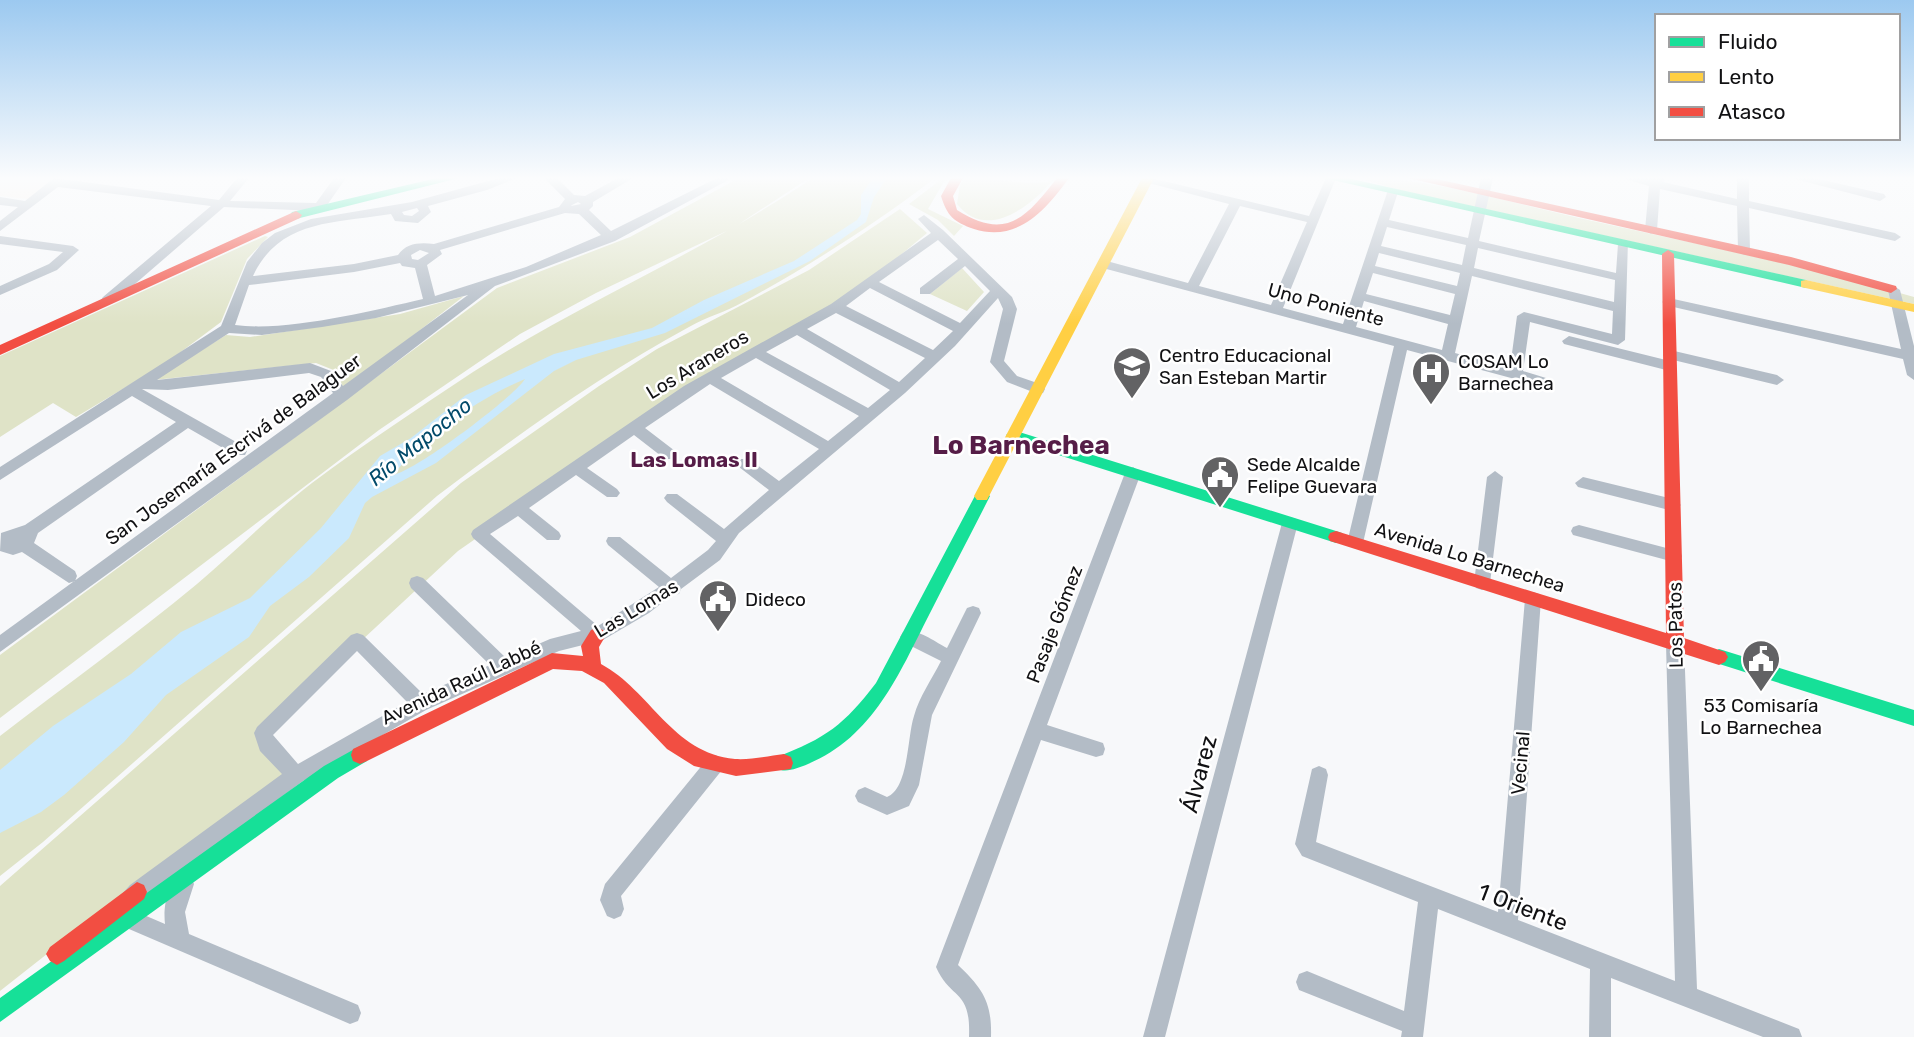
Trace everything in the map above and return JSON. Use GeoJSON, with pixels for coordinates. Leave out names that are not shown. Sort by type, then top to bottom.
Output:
{"type":"FeatureCollection","features":[{"type":"Feature","properties":{"kind":"main road"},"geometry":{"type":"LineString","coordinates":[[0,350],[274,226]]}},
{"type":"Feature","properties":{"kind":"main road"},"geometry":{"type":"LineString","coordinates":[[983,226],[1008,226]]}},
{"type":"Feature","properties":{"kind":"main road"},"geometry":{"type":"LineString","coordinates":[[597,635],[590,646],[593,662],[673,746],[715,764],[747,768],[770,766],[804,757],[835,741],[870,709],[1123,226]]}},
{"type":"Feature","properties":{"kind":"main road"},"geometry":{"type":"LineString","coordinates":[[1547,226],[1668,254],[1895,297],[1914,296]]}},
{"type":"Feature","properties":{"kind":"main road"},"geometry":{"type":"LineString","coordinates":[[1637,226],[1814,266],[1895,297],[1914,308]]}},
{"type":"Feature","properties":{"kind":"main road","name":"Los Patos"},"geometry":{"type":"LineString","coordinates":[[1668,254],[1675,644]]}},
{"type":"Feature","properties":{"kind":"main road","name":"Avenida Lo Barnechea"},"geometry":{"type":"LineString","coordinates":[[1013,435],[1914,718]]}},
{"type":"Feature","properties":{"kind":"main road","name":"Avenida Raúl Labbé"},"geometry":{"type":"LineString","coordinates":[[0,1011],[331,772],[390,738],[552,661],[573,658],[593,662]]}},
{"type":"Feature","properties":{"kind":"main road"},"geometry":{"type":"LineString","coordinates":[[0,1001],[137,892]]}},
{"type":"Feature","properties":{"kind":"street"},"geometry":{"type":"LineString","coordinates":[[104,303],[194,226]]}},
{"type":"Feature","properties":{"kind":"street"},"geometry":{"type":"LineString","coordinates":[[0,474],[227,328],[263,248],[289,231],[302,226]]}},
{"type":"Feature","properties":{"kind":"street"},"geometry":{"type":"LineString","coordinates":[[415,226],[418,246]]}},
{"type":"Feature","properties":{"kind":"street"},"geometry":{"type":"LineString","coordinates":[[247,281],[354,268],[403,257],[418,246],[434,248],[500,226]]}},
{"type":"Feature","properties":{"kind":"street"},"geometry":{"type":"LineString","coordinates":[[602,226],[611,237]]}},
{"type":"Feature","properties":{"kind":"street","name":"San Josemaría Escrivá de Balaguer"},"geometry":{"type":"LineString","coordinates":[[227,328],[261,331],[344,320],[430,302],[489,286],[554,263],[632,226]]}},
{"type":"Feature","properties":{"kind":"street"},"geometry":{"type":"LineString","coordinates":[[932,226],[1007,300],[1010,309],[997,362],[1012,379],[1038,388]]}},
{"type":"Feature","properties":{"kind":"street"},"geometry":{"type":"LineString","coordinates":[[1191,289],[1223,226]]}},
{"type":"Feature","properties":{"kind":"street"},"geometry":{"type":"LineString","coordinates":[[1275,311],[1311,226]]}},
{"type":"Feature","properties":{"kind":"street"},"geometry":{"type":"LineString","coordinates":[[1348,330],[1381,226]]}},
{"type":"Feature","properties":{"kind":"street"},"geometry":{"type":"LineString","coordinates":[[1401,226],[1622,278]]}},
{"type":"Feature","properties":{"kind":"street"},"geometry":{"type":"LineString","coordinates":[[1448,356],[1476,226]]}},
{"type":"Feature","properties":{"kind":"street"},"geometry":{"type":"LineString","coordinates":[[1744,226],[1744,251]]}},
{"type":"Feature","properties":{"kind":"street"},"geometry":{"type":"LineString","coordinates":[[1846,226],[1895,237]]}},
{"type":"Feature","properties":{"kind":"street","name":"Los Araneros"},"geometry":{"type":"LineString","coordinates":[[566,608],[479,534],[709,377],[799,330],[836,307],[939,233]]}},
{"type":"Feature","properties":{"kind":"street"},"geometry":{"type":"LineString","coordinates":[[0,240],[73,250],[53,267],[0,290]]}},
{"type":"Feature","properties":{"kind":"street"},"geometry":{"type":"LineString","coordinates":[[1374,248],[1466,270],[1529,305],[1618,340],[1624,244]]}},
{"type":"Feature","properties":{"kind":"street"},"geometry":{"type":"LineString","coordinates":[[403,257],[406,263],[420,264],[434,257],[434,248]]}},
{"type":"Feature","properties":{"kind":"street"},"geometry":{"type":"LineString","coordinates":[[925,291],[965,260]]}},
{"type":"Feature","properties":{"kind":"street"},"geometry":{"type":"LineString","coordinates":[[420,264],[430,302]]}},
{"type":"Feature","properties":{"kind":"street","name":"Uno Poniente"},"geometry":{"type":"LineString","coordinates":[[1103,264],[1541,380]]}},
{"type":"Feature","properties":{"kind":"street"},"geometry":{"type":"LineString","coordinates":[[1368,268],[1461,292]]}},
{"type":"Feature","properties":{"kind":"street"},"geometry":{"type":"LineString","coordinates":[[870,284],[962,330]]}},
{"type":"Feature","properties":{"kind":"street","name":"San Josemaría Escrivá de Balaguer"},"geometry":{"type":"LineString","coordinates":[[0,646],[489,286]]}},
{"type":"Feature","properties":{"kind":"street","name":"Las Lomas"},"geometry":{"type":"LineString","coordinates":[[137,892],[296,775],[420,704],[556,644],[597,635],[673,589],[714,555],[725,539],[780,490],[935,358],[997,291]]}},
{"type":"Feature","properties":{"kind":"street"},"geometry":{"type":"LineString","coordinates":[[1359,296],[1455,321]]}},
{"type":"Feature","properties":{"kind":"street"},"geometry":{"type":"LineString","coordinates":[[1895,297],[1912,356],[1914,375]]}},
{"type":"Feature","properties":{"kind":"street"},"geometry":{"type":"LineString","coordinates":[[1669,302],[1912,356]]}},
{"type":"Feature","properties":{"kind":"street"},"geometry":{"type":"LineString","coordinates":[[1529,305],[1620,308]]}},
{"type":"Feature","properties":{"kind":"street"},"geometry":{"type":"LineString","coordinates":[[1516,374],[1529,305]]}},
{"type":"Feature","properties":{"kind":"street"},"geometry":{"type":"LineString","coordinates":[[836,307],[935,358]]}},
{"type":"Feature","properties":{"kind":"street"},"geometry":{"type":"LineString","coordinates":[[799,330],[900,389]]}},
{"type":"Feature","properties":{"kind":"street"},"geometry":{"type":"LineString","coordinates":[[1569,341],[1777,380]]}},
{"type":"Feature","properties":{"kind":"street"},"geometry":{"type":"LineString","coordinates":[[1355,543],[1401,344]]}},
{"type":"Feature","properties":{"kind":"street"},"geometry":{"type":"LineString","coordinates":[[757,353],[869,415]]}},
{"type":"Feature","properties":{"kind":"street"},"geometry":{"type":"LineString","coordinates":[[136,387],[310,368],[327,374],[342,396]]}},
{"type":"Feature","properties":{"kind":"street"},"geometry":{"type":"LineString","coordinates":[[709,377],[829,448]]}},
{"type":"Feature","properties":{"kind":"street"},"geometry":{"type":"LineString","coordinates":[[136,387],[240,451]]}},
{"type":"Feature","properties":{"kind":"street"},"geometry":{"type":"LineString","coordinates":[[98,574],[86,571],[69,576],[11,540],[188,421]]}},
{"type":"Feature","properties":{"kind":"street"},"geometry":{"type":"LineString","coordinates":[[634,426],[670,455]]}},
{"type":"Feature","properties":{"kind":"street"},"geometry":{"type":"LineString","coordinates":[[242,468],[235,460],[240,451],[256,446],[267,450]]}},
{"type":"Feature","properties":{"kind":"street"},"geometry":{"type":"LineString","coordinates":[[744,463],[780,490]]}},
{"type":"Feature","properties":{"kind":"street"},"geometry":{"type":"LineString","coordinates":[[575,467],[612,493]]}},
{"type":"Feature","properties":{"kind":"street","name":"Pasaje Gómez"},"geometry":{"type":"LineString","coordinates":[[980,1037],[981,1014],[976,998],[952,976],[947,967],[1133,473]]}},
{"type":"Feature","properties":{"kind":"street"},"geometry":{"type":"LineString","coordinates":[[1482,583],[1495,477]]}},
{"type":"Feature","properties":{"kind":"street"},"geometry":{"type":"LineString","coordinates":[[1583,483],[1672,505]]}},
{"type":"Feature","properties":{"kind":"street"},"geometry":{"type":"LineString","coordinates":[[672,498],[725,539]]}},
{"type":"Feature","properties":{"kind":"street"},"geometry":{"type":"LineString","coordinates":[[518,507],[553,536]]}},
{"type":"Feature","properties":{"kind":"street","name":"Álvarez"},"geometry":{"type":"LineString","coordinates":[[1154,1037],[1290,523]]}},
{"type":"Feature","properties":{"kind":"street"},"geometry":{"type":"LineString","coordinates":[[1578,530],[1674,556]]}},
{"type":"Feature","properties":{"kind":"street"},"geometry":{"type":"LineString","coordinates":[[614,541],[673,589]]}},
{"type":"Feature","properties":{"kind":"street"},"geometry":{"type":"LineString","coordinates":[[69,576],[64,587],[70,595]]}},
{"type":"Feature","properties":{"kind":"street"},"geometry":{"type":"LineString","coordinates":[[417,583],[503,667]]}},
{"type":"Feature","properties":{"kind":"street","name":"Vecinal"},"geometry":{"type":"LineString","coordinates":[[1507,927],[1533,599]]}},
{"type":"Feature","properties":{"kind":"street"},"geometry":{"type":"LineString","coordinates":[[566,608],[597,635]]}},
{"type":"Feature","properties":{"kind":"street"},"geometry":{"type":"LineString","coordinates":[[556,644],[565,630],[566,608]]}},
{"type":"Feature","properties":{"kind":"street"},"geometry":{"type":"LineString","coordinates":[[865,796],[887,806],[902,800],[910,785],[923,715],[973,612]]}},
{"type":"Feature","properties":{"kind":"street"},"geometry":{"type":"LineString","coordinates":[[909,637],[950,657]]}},
{"type":"Feature","properties":{"kind":"street"},"geometry":{"type":"LineString","coordinates":[[296,775],[267,745],[263,733],[357,640],[420,704]]}},
{"type":"Feature","properties":{"kind":"street","name":"Los Patos"},"geometry":{"type":"LineString","coordinates":[[1675,644],[1686,997]]}},
{"type":"Feature","properties":{"kind":"street"},"geometry":{"type":"LineString","coordinates":[[1036,730],[1096,749]]}},
{"type":"Feature","properties":{"kind":"street"},"geometry":{"type":"LineString","coordinates":[[614,909],[610,900],[612,891],[715,764]]}},
{"type":"Feature","properties":{"kind":"street","name":"1 Oriente"},"geometry":{"type":"LineString","coordinates":[[1319,775],[1305,844],[1309,849],[1791,1037]]}},
{"type":"Feature","properties":{"kind":"street"},"geometry":{"type":"LineString","coordinates":[[181,940],[174,927],[173,910],[179,892],[191,874]]}},
{"type":"Feature","properties":{"kind":"street"},"geometry":{"type":"LineString","coordinates":[[137,892],[129,901],[126,911],[129,919],[351,1013]]}},
{"type":"Feature","properties":{"kind":"street"},"geometry":{"type":"LineString","coordinates":[[1307,982],[1412,1031],[1429,897]]}},
{"type":"Feature","properties":{"kind":"street"},"geometry":{"type":"LineString","coordinates":[[1600,1037],[1601,964]]}},
{"type":"Feature","properties":{"kind":"green space"},"geometry":{"type":"Polygon","coordinates":[[[650,226],[735,226],[596,293],[520,334],[379,430],[0,718],[0,655],[497,288],[630,237],[650,226]]]}},
{"type":"Feature","properties":{"kind":"green space"},"geometry":{"type":"Polygon","coordinates":[[[735,226],[867,226],[736,306],[696,323],[624,365],[467,473],[437,496],[43,842],[0,876],[0,736],[173,604],[297,495],[372,440],[515,346],[735,226]]]}},
{"type":"Feature","properties":{"kind":"green space"},"geometry":{"type":"Polygon","coordinates":[[[874,226],[920,226],[927,233],[849,298],[689,390],[458,551],[265,730],[289,773],[141,880],[0,991],[0,886],[461,483],[599,386],[657,349],[809,270],[874,226]]]}},
{"type":"Feature","properties":{"kind":"green space"},"geometry":{"type":"Polygon","coordinates":[[[944,226],[963,226],[954,236],[944,226]]]}},
{"type":"Feature","properties":{"kind":"green space"},"geometry":{"type":"Polygon","coordinates":[[[1563,226],[1617,226],[1747,255],[1914,297],[1914,304],[1563,226]]]}},
{"type":"Feature","properties":{"kind":"green space"},"geometry":{"type":"Polygon","coordinates":[[[265,236],[268,237],[247,259],[221,322],[166,363],[76,417],[53,403],[0,437],[0,356],[265,236]]]}},
{"type":"Feature","properties":{"kind":"green space"},"geometry":{"type":"Polygon","coordinates":[[[962,268],[984,292],[967,311],[930,294],[962,268]]]}},
{"type":"Feature","properties":{"kind":"green space"},"geometry":{"type":"Polygon","coordinates":[[[464,296],[344,389],[336,371],[316,363],[154,380],[226,335],[250,337],[400,314],[464,296]]]}},
{"type":"Feature","properties":{"kind":"water","name":"Río Mapocho"},"geometry":{"type":"Polygon","coordinates":[[[847,226],[860,226],[810,261],[665,333],[576,360],[554,371],[436,463],[372,497],[365,503],[349,538],[309,577],[270,606],[249,637],[166,695],[124,742],[64,795],[41,812],[0,833],[0,770],[53,726],[131,674],[181,632],[250,598],[321,528],[380,456],[411,438],[466,395],[554,354],[652,328],[704,300],[794,261],[847,226]],[[525,379],[489,397],[453,420],[420,447],[393,475],[441,449],[502,402],[525,379]]]}},
{"type":"Feature","properties":{"kind":"traffic: fast"},"geometry":{"type":"LineString","coordinates":[[1547,226],[1806,284]]}},
{"type":"Feature","properties":{"kind":"traffic: fast"},"geometry":{"type":"LineString","coordinates":[[1013,435],[1336,537]]}},
{"type":"Feature","properties":{"kind":"traffic: fast"},"geometry":{"type":"LineString","coordinates":[[784,763],[799,759],[827,745],[852,725],[882,689],[982,496]]}},
{"type":"Feature","properties":{"kind":"traffic: fast"},"geometry":{"type":"LineString","coordinates":[[1719,657],[1914,718]]}},
{"type":"Feature","properties":{"kind":"traffic: fast"},"geometry":{"type":"LineString","coordinates":[[0,1011],[331,772],[360,755]]}},
{"type":"Feature","properties":{"kind":"traffic: slow"},"geometry":{"type":"LineString","coordinates":[[982,496],[1123,226]]}},
{"type":"Feature","properties":{"kind":"traffic: slow"},"geometry":{"type":"LineString","coordinates":[[1806,284],[1914,308]]}},
{"type":"Feature","properties":{"kind":"traffic: jam"},"geometry":{"type":"LineString","coordinates":[[0,350],[271,226]]}},
{"type":"Feature","properties":{"kind":"traffic: jam"},"geometry":{"type":"LineString","coordinates":[[979,226],[986,229],[1010,226]]}},
{"type":"Feature","properties":{"kind":"traffic: jam"},"geometry":{"type":"LineString","coordinates":[[1634,226],[1791,261],[1891,289]]}},
{"type":"Feature","properties":{"kind":"traffic: jam"},"geometry":{"type":"LineString","coordinates":[[1668,254],[1675,644]]}},
{"type":"Feature","properties":{"kind":"traffic: jam"},"geometry":{"type":"LineString","coordinates":[[1336,537],[1719,657]]}},
{"type":"Feature","properties":{"kind":"traffic: jam"},"geometry":{"type":"LineString","coordinates":[[593,662],[590,646],[597,635]]}},
{"type":"Feature","properties":{"kind":"traffic: jam"},"geometry":{"type":"LineString","coordinates":[[360,755],[552,661],[585,664],[610,678],[673,743],[700,760],[736,768],[784,763]]}},
{"type":"Feature","properties":{"kind":"traffic: jam"},"geometry":{"type":"LineString","coordinates":[[57,954],[137,892]]}},
{"type":"Feature","properties":{"kind":"place","name":"Centro Educacional San Esteban Martir"},"geometry":{"type":"Point","coordinates":[1132,400]}},
{"type":"Feature","properties":{"kind":"place","name":"COSAM Lo Barnechea"},"geometry":{"type":"Point","coordinates":[1431,406]}},
{"type":"Feature","properties":{"kind":"place","name":"Sede Alcalde Felipe Guevara"},"geometry":{"type":"Point","coordinates":[1220,509]}},
{"type":"Feature","properties":{"kind":"place","name":"Dideco"},"geometry":{"type":"Point","coordinates":[718,633]}},
{"type":"Feature","properties":{"kind":"place","name":"53 Comisaría Lo Barnechea"},"geometry":{"type":"Point","coordinates":[1761,693]}},
{"type":"Feature","properties":{"kind":"district","name":"Lo Barnechea"},"geometry":{"type":"Point","coordinates":[1021,445]}},
{"type":"Feature","properties":{"kind":"district","name":"Las Lomas II"},"geometry":{"type":"Point","coordinates":[694,460]}}]}
